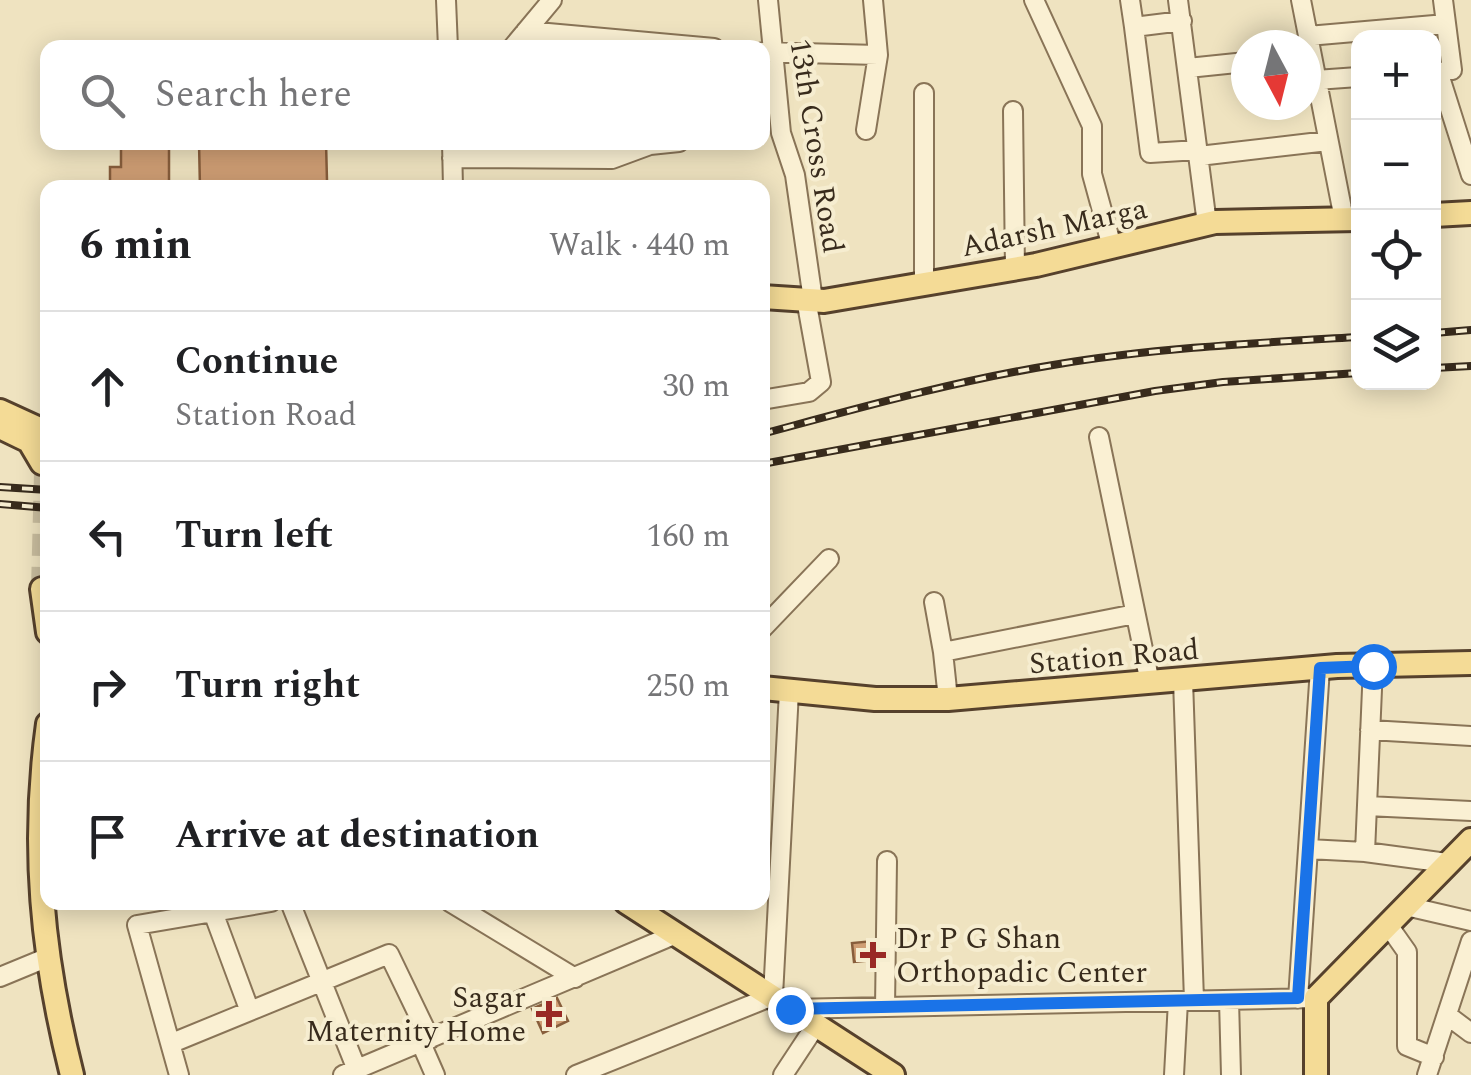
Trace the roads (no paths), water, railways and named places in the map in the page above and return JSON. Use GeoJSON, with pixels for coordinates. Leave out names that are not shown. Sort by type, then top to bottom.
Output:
{"type":"FeatureCollection","features":[{"type":"Feature","properties":{"kind":"main road"},"geometry":{"type":"LineString","coordinates":[[1441,215],[1471,213]]}},
{"type":"Feature","properties":{"kind":"main road","name":"Adarsh Marga"},"geometry":{"type":"LineString","coordinates":[[770,298],[810,300],[1015,269],[1208,224],[1351,219]]}},
{"type":"Feature","properties":{"kind":"main road"},"geometry":{"type":"LineString","coordinates":[[0,412],[40,430]]}},
{"type":"Feature","properties":{"kind":"main road"},"geometry":{"type":"LineString","coordinates":[[0,427],[30,441],[40,459]]}},
{"type":"Feature","properties":{"kind":"main road","name":"Station Road"},"geometry":{"type":"LineString","coordinates":[[770,689],[875,698],[948,699],[1320,668],[1471,663]]}},
{"type":"Feature","properties":{"kind":"main road"},"geometry":{"type":"LineString","coordinates":[[1316,1075],[1307,998],[1388,925],[1471,840]]}},
{"type":"Feature","properties":{"kind":"main road"},"geometry":{"type":"LineString","coordinates":[[45,910],[46,958],[72,1075]]}},
{"type":"Feature","properties":{"kind":"main road"},"geometry":{"type":"LineString","coordinates":[[638,910],[887,1073]]}},
{"type":"Feature","properties":{"kind":"street"},"geometry":{"type":"LineString","coordinates":[[446,0],[448,40]]}},
{"type":"Feature","properties":{"kind":"street"},"geometry":{"type":"LineString","coordinates":[[519,40],[552,0]]}},
{"type":"Feature","properties":{"kind":"street","name":"13th Cross Road"},"geometry":{"type":"LineString","coordinates":[[768,0],[768,40]]}},
{"type":"Feature","properties":{"kind":"street"},"geometry":{"type":"LineString","coordinates":[[866,130],[878,55],[873,0]]}},
{"type":"Feature","properties":{"kind":"street"},"geometry":{"type":"LineString","coordinates":[[1034,0],[1092,126],[1092,174],[1112,246]]}},
{"type":"Feature","properties":{"kind":"street"},"geometry":{"type":"LineString","coordinates":[[1130,0],[1150,153],[1198,153],[1328,141]]}},
{"type":"Feature","properties":{"kind":"street"},"geometry":{"type":"LineString","coordinates":[[1178,0],[1208,224]]}},
{"type":"Feature","properties":{"kind":"street"},"geometry":{"type":"LineString","coordinates":[[1301,0],[1307,30]]}},
{"type":"Feature","properties":{"kind":"street"},"geometry":{"type":"LineString","coordinates":[[1443,0],[1449,70],[1471,175]]}},
{"type":"Feature","properties":{"kind":"street"},"geometry":{"type":"LineString","coordinates":[[1134,28],[1182,21]]}},
{"type":"Feature","properties":{"kind":"street"},"geometry":{"type":"LineString","coordinates":[[1321,35],[1446,24]]}},
{"type":"Feature","properties":{"kind":"street"},"geometry":{"type":"LineString","coordinates":[[526,31],[626,40]]}},
{"type":"Feature","properties":{"kind":"street"},"geometry":{"type":"LineString","coordinates":[[770,52],[878,55]]}},
{"type":"Feature","properties":{"kind":"street"},"geometry":{"type":"LineString","coordinates":[[1188,68],[1231,64]]}},
{"type":"Feature","properties":{"kind":"street"},"geometry":{"type":"LineString","coordinates":[[1321,80],[1351,78]]}},
{"type":"Feature","properties":{"kind":"street","name":"13th Cross Road"},"geometry":{"type":"LineString","coordinates":[[770,93],[772,134],[795,174],[821,382],[809,392],[770,399]]}},
{"type":"Feature","properties":{"kind":"street"},"geometry":{"type":"LineString","coordinates":[[924,93],[924,284]]}},
{"type":"Feature","properties":{"kind":"street"},"geometry":{"type":"LineString","coordinates":[[1321,105],[1351,219]]}},
{"type":"Feature","properties":{"kind":"street"},"geometry":{"type":"LineString","coordinates":[[1012,111],[1015,269]]}},
{"type":"Feature","properties":{"kind":"street"},"geometry":{"type":"LineString","coordinates":[[453,180],[452,150],[612,158],[635,150]]}},
{"type":"Feature","properties":{"kind":"street"},"geometry":{"type":"LineString","coordinates":[[1099,437],[1150,683]]}},
{"type":"Feature","properties":{"kind":"street"},"geometry":{"type":"LineString","coordinates":[[770,621],[829,559]]}},
{"type":"Feature","properties":{"kind":"street"},"geometry":{"type":"LineString","coordinates":[[934,602],[948,699]]}},
{"type":"Feature","properties":{"kind":"street"},"geometry":{"type":"LineString","coordinates":[[942,652],[1135,614]]}},
{"type":"Feature","properties":{"kind":"street"},"geometry":{"type":"LineString","coordinates":[[1365,852],[1373,666]]}},
{"type":"Feature","properties":{"kind":"street"},"geometry":{"type":"LineString","coordinates":[[576,1075],[782,1003],[885,1007],[1307,998],[1308,850],[1320,668]]}},
{"type":"Feature","properties":{"kind":"street"},"geometry":{"type":"LineString","coordinates":[[1174,1075],[1186,1001],[1183,680]]}},
{"type":"Feature","properties":{"kind":"street"},"geometry":{"type":"LineString","coordinates":[[782,1003],[789,691]]}},
{"type":"Feature","properties":{"kind":"street"},"geometry":{"type":"LineString","coordinates":[[1370,730],[1471,736]]}},
{"type":"Feature","properties":{"kind":"street"},"geometry":{"type":"LineString","coordinates":[[1367,806],[1471,811]]}},
{"type":"Feature","properties":{"kind":"street"},"geometry":{"type":"LineString","coordinates":[[1308,850],[1365,852],[1448,863]]}},
{"type":"Feature","properties":{"kind":"street"},"geometry":{"type":"LineString","coordinates":[[885,1007],[888,861]]}},
{"type":"Feature","properties":{"kind":"street"},"geometry":{"type":"LineString","coordinates":[[1406,906],[1471,921]]}},
{"type":"Feature","properties":{"kind":"street"},"geometry":{"type":"LineString","coordinates":[[179,1075],[137,925],[225,910]]}},
{"type":"Feature","properties":{"kind":"street"},"geometry":{"type":"LineString","coordinates":[[293,910],[353,1073],[676,934]]}},
{"type":"Feature","properties":{"kind":"street"},"geometry":{"type":"LineString","coordinates":[[463,910],[575,978]]}},
{"type":"Feature","properties":{"kind":"street"},"geometry":{"type":"LineString","coordinates":[[213,912],[249,1009]]}},
{"type":"Feature","properties":{"kind":"street"},"geometry":{"type":"LineString","coordinates":[[1388,925],[1407,952],[1407,1046],[1431,1066],[1471,941]]}},
{"type":"Feature","properties":{"kind":"street"},"geometry":{"type":"LineString","coordinates":[[172,1043],[389,954],[426,1041],[435,1075]]}},
{"type":"Feature","properties":{"kind":"street"},"geometry":{"type":"LineString","coordinates":[[0,978],[46,958]]}},
{"type":"Feature","properties":{"kind":"street"},"geometry":{"type":"LineString","coordinates":[[1229,1000],[1230,1075]]}},
{"type":"Feature","properties":{"kind":"street"},"geometry":{"type":"LineString","coordinates":[[1446,1014],[1471,1033]]}},
{"type":"Feature","properties":{"kind":"street"},"geometry":{"type":"LineString","coordinates":[[783,1075],[816,1025]]}},
{"type":"Feature","properties":{"kind":"railway"},"geometry":{"type":"LineString","coordinates":[[1441,332],[1471,330]]}},
{"type":"Feature","properties":{"kind":"railway"},"geometry":{"type":"LineString","coordinates":[[770,432],[1016,371],[1167,350],[1351,337]]}},
{"type":"Feature","properties":{"kind":"railway"},"geometry":{"type":"LineString","coordinates":[[1441,368],[1471,366]]}},
{"type":"Feature","properties":{"kind":"railway"},"geometry":{"type":"LineString","coordinates":[[770,463],[1155,391],[1351,373]]}},
{"type":"Feature","properties":{"kind":"railway"},"geometry":{"type":"LineString","coordinates":[[0,487],[40,490]]}},
{"type":"Feature","properties":{"kind":"railway"},"geometry":{"type":"LineString","coordinates":[[0,504],[40,507]]}},
{"type":"Feature","properties":{"kind":"place","name":"Dr P G Shan Orthopadic Center"},"geometry":{"type":"Point","coordinates":[873,955]}},
{"type":"Feature","properties":{"kind":"place","name":"Sagar Maternity Home"},"geometry":{"type":"Point","coordinates":[549,1014]}}]}
